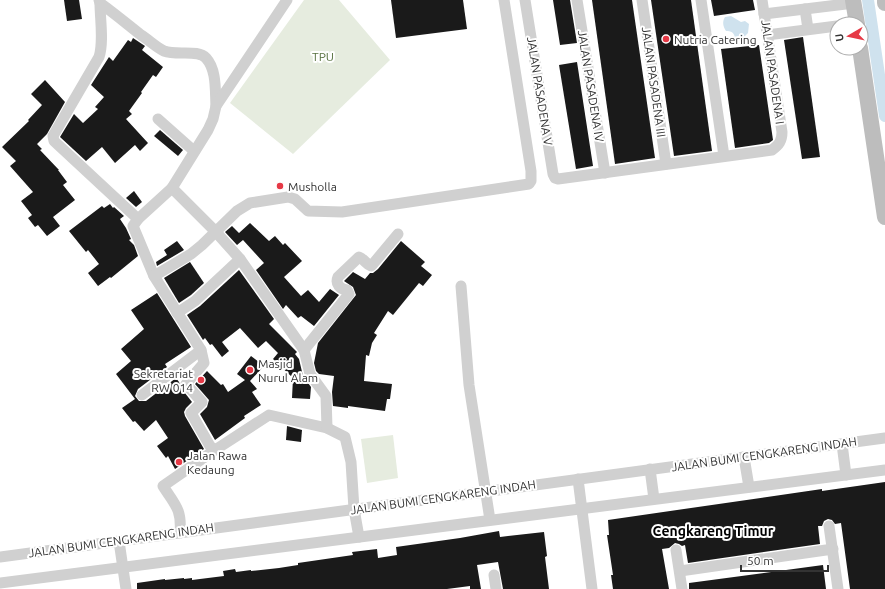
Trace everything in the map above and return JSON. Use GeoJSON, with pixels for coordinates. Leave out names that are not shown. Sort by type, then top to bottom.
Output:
{"type":"FeatureCollection","features":[{"type":"Feature","properties":{"kind":"street"},"geometry":{"type":"LineString","coordinates":[[216,106],[287,0]]}},
{"type":"Feature","properties":{"kind":"street"},"geometry":{"type":"LineString","coordinates":[[154,276],[191,254],[236,211],[250,203],[288,197],[295,199],[308,211],[342,212],[530,184],[531,171],[504,0]]}},
{"type":"Feature","properties":{"kind":"street","name":"JALAN PASADENA V"},"geometry":{"type":"LineString","coordinates":[[525,0],[554,178],[558,180],[605,173]]}},
{"type":"Feature","properties":{"kind":"street","name":"JALAN PASADENA IV"},"geometry":{"type":"LineString","coordinates":[[577,0],[605,173]]}},
{"type":"Feature","properties":{"kind":"street","name":"JALAN PASADENA III"},"geometry":{"type":"LineString","coordinates":[[642,0],[666,164]]}},
{"type":"Feature","properties":{"kind":"street"},"geometry":{"type":"LineString","coordinates":[[605,173],[724,156],[701,0]]}},
{"type":"Feature","properties":{"kind":"street","name":"JALAN PASADENA I"},"geometry":{"type":"LineString","coordinates":[[724,156],[772,150],[782,139],[762,0]]}},
{"type":"Feature","properties":{"kind":"street"},"geometry":{"type":"LineString","coordinates":[[100,1],[156,46],[165,51],[175,53],[198,53],[205,56],[212,68],[216,106],[213,119],[208,130],[172,188],[138,219],[133,226],[154,276],[201,350],[204,363],[186,384],[202,402],[191,413],[210,446],[215,450]]}},
{"type":"Feature","properties":{"kind":"street"},"geometry":{"type":"LineString","coordinates":[[100,1],[100,30],[102,47],[99,57],[53,136],[54,141],[138,219]]}},
{"type":"Feature","properties":{"kind":"street"},"geometry":{"type":"LineString","coordinates":[[764,14],[854,1],[856,16]]}},
{"type":"Feature","properties":{"kind":"street"},"geometry":{"type":"LineString","coordinates":[[805,9],[808,29]]}},
{"type":"Feature","properties":{"kind":"street"},"geometry":{"type":"LineString","coordinates":[[767,35],[829,27]]}},
{"type":"Feature","properties":{"kind":"street"},"geometry":{"type":"LineString","coordinates":[[861,56],[885,217]]}},
{"type":"Feature","properties":{"kind":"street"},"geometry":{"type":"LineString","coordinates":[[158,120],[194,152]]}},
{"type":"Feature","properties":{"kind":"street"},"geometry":{"type":"LineString","coordinates":[[172,188],[215,231],[240,259],[304,350],[310,374],[326,396],[327,428]]}},
{"type":"Feature","properties":{"kind":"street"},"geometry":{"type":"LineString","coordinates":[[304,350],[349,294],[347,290],[342,289],[339,286],[337,279],[338,277],[360,257],[371,266],[398,234]]}},
{"type":"Feature","properties":{"kind":"street"},"geometry":{"type":"LineString","coordinates":[[177,313],[195,301],[240,259]]}},
{"type":"Feature","properties":{"kind":"street"},"geometry":{"type":"LineString","coordinates":[[461,286],[469,385],[490,520]]}},
{"type":"Feature","properties":{"kind":"street"},"geometry":{"type":"LineString","coordinates":[[142,395],[201,350]]}},
{"type":"Feature","properties":{"kind":"street"},"geometry":{"type":"LineString","coordinates":[[180,533],[180,511],[163,486],[269,415],[327,428],[345,437],[351,462],[354,509],[359,537]]}},
{"type":"Feature","properties":{"kind":"street","name":"JALAN BUMI CENGKARENG INDAH"},"geometry":{"type":"LineString","coordinates":[[0,557],[885,438]]}},
{"type":"Feature","properties":{"kind":"street"},"geometry":{"type":"LineString","coordinates":[[842,444],[846,475]]}},
{"type":"Feature","properties":{"kind":"street"},"geometry":{"type":"LineString","coordinates":[[744,457],[749,487]]}},
{"type":"Feature","properties":{"kind":"street"},"geometry":{"type":"LineString","coordinates":[[650,470],[654,499]]}},
{"type":"Feature","properties":{"kind":"street"},"geometry":{"type":"LineString","coordinates":[[0,583],[885,470]]}},
{"type":"Feature","properties":{"kind":"street"},"geometry":{"type":"LineString","coordinates":[[578,479],[592,589]]}},
{"type":"Feature","properties":{"kind":"street"},"geometry":{"type":"LineString","coordinates":[[830,526],[838,589]]}},
{"type":"Feature","properties":{"kind":"street"},"geometry":{"type":"LineString","coordinates":[[119,541],[126,589]]}},
{"type":"Feature","properties":{"kind":"street"},"geometry":{"type":"LineString","coordinates":[[680,571],[833,549]]}},
{"type":"Feature","properties":{"kind":"street"},"geometry":{"type":"LineString","coordinates":[[676,550],[682,589]]}},
{"type":"Feature","properties":{"kind":"street"},"geometry":{"type":"LineString","coordinates":[[494,575],[496,589]]}},
{"type":"Feature","properties":{"kind":"green space","name":"TPU"},"geometry":{"type":"Polygon","coordinates":[[[304,0],[339,0],[390,60],[293,154],[230,103],[304,0]]]}},
{"type":"Feature","properties":{"kind":"green space"},"geometry":{"type":"Polygon","coordinates":[[[393,435],[398,478],[367,483],[361,439],[393,435]]]}},
{"type":"Feature","properties":{"kind":"water"},"geometry":{"type":"Polygon","coordinates":[[[731,16],[741,22],[745,21],[749,24],[748,33],[743,38],[735,38],[733,33],[726,31],[723,21],[725,17],[731,16]]]}},
{"type":"Feature","properties":{"kind":"building"},"geometry":{"type":"Polygon","coordinates":[[[64,0],[79,0],[82,19],[67,21],[64,0]]]}},
{"type":"Feature","properties":{"kind":"building"},"geometry":{"type":"Polygon","coordinates":[[[391,0],[463,0],[467,29],[396,38],[391,0]]]}},
{"type":"Feature","properties":{"kind":"building"},"geometry":{"type":"Polygon","coordinates":[[[553,0],[570,0],[577,43],[560,45],[553,0]]]}},
{"type":"Feature","properties":{"kind":"building"},"geometry":{"type":"Polygon","coordinates":[[[592,0],[632,0],[655,158],[615,164],[592,0]]]}},
{"type":"Feature","properties":{"kind":"building"},"geometry":{"type":"Polygon","coordinates":[[[651,0],[691,0],[712,151],[674,156],[651,0]]]}},
{"type":"Feature","properties":{"kind":"building"},"geometry":{"type":"Polygon","coordinates":[[[711,0],[753,0],[755,10],[714,16],[711,0]]]}},
{"type":"Feature","properties":{"kind":"building"},"geometry":{"type":"Polygon","coordinates":[[[803,37],[820,157],[802,159],[784,40],[803,37]]]}},
{"type":"Feature","properties":{"kind":"building"},"geometry":{"type":"Polygon","coordinates":[[[133,38],[145,46],[142,50],[163,67],[156,77],[153,75],[129,111],[132,114],[126,119],[148,143],[140,151],[135,145],[115,163],[102,147],[86,161],[60,137],[74,114],[83,123],[98,109],[95,107],[104,97],[91,85],[109,57],[113,61],[128,40],[131,42],[133,38]]]}},
{"type":"Feature","properties":{"kind":"building"},"geometry":{"type":"Polygon","coordinates":[[[759,45],[773,140],[769,143],[735,148],[721,49],[759,45]]]}},
{"type":"Feature","properties":{"kind":"building"},"geometry":{"type":"Polygon","coordinates":[[[577,62],[593,166],[576,169],[559,65],[577,62]]]}},
{"type":"Feature","properties":{"kind":"building"},"geometry":{"type":"Polygon","coordinates":[[[45,80],[65,102],[47,134],[37,144],[42,149],[40,150],[59,170],[67,182],[63,185],[75,200],[53,217],[60,226],[47,236],[38,225],[35,227],[28,218],[32,215],[21,201],[33,192],[10,166],[16,161],[2,147],[29,121],[28,120],[42,105],[31,94],[45,80]]]}},
{"type":"Feature","properties":{"kind":"building"},"geometry":{"type":"Polygon","coordinates":[[[160,130],[183,150],[178,156],[154,136],[160,130]]]}},
{"type":"Feature","properties":{"kind":"building"},"geometry":{"type":"Polygon","coordinates":[[[134,191],[142,202],[136,207],[126,198],[134,191]]]}},
{"type":"Feature","properties":{"kind":"building"},"geometry":{"type":"Polygon","coordinates":[[[110,204],[124,216],[120,219],[126,228],[131,239],[129,240],[134,245],[138,256],[111,278],[110,277],[98,286],[88,273],[99,264],[88,250],[86,252],[69,231],[102,206],[104,208],[110,204]]]}},
{"type":"Feature","properties":{"kind":"building"},"geometry":{"type":"Polygon","coordinates":[[[250,223],[269,241],[275,236],[283,245],[285,243],[302,261],[284,277],[301,296],[308,290],[319,302],[330,289],[339,295],[314,326],[301,316],[298,318],[286,305],[283,309],[256,270],[264,263],[243,240],[237,245],[225,232],[232,226],[239,233],[250,223]]]}},
{"type":"Feature","properties":{"kind":"building"},"geometry":{"type":"Polygon","coordinates":[[[177,241],[184,250],[157,266],[156,262],[167,255],[164,250],[177,241]]]}},
{"type":"Feature","properties":{"kind":"building"},"geometry":{"type":"Polygon","coordinates":[[[401,241],[425,262],[421,266],[432,275],[423,286],[419,283],[393,315],[388,311],[374,333],[377,335],[372,343],[369,356],[366,355],[364,381],[392,384],[390,399],[387,399],[385,411],[348,406],[348,408],[333,406],[332,392],[334,376],[319,374],[316,371],[314,363],[318,343],[356,295],[353,287],[344,281],[353,272],[365,279],[370,273],[373,273],[378,269],[401,241]]]}},
{"type":"Feature","properties":{"kind":"building"},"geometry":{"type":"Polygon","coordinates":[[[190,262],[204,283],[191,295],[179,303],[164,278],[190,262]]]}},
{"type":"Feature","properties":{"kind":"building"},"geometry":{"type":"Polygon","coordinates":[[[239,270],[274,319],[269,324],[297,352],[295,354],[299,359],[303,376],[311,387],[310,399],[292,398],[293,378],[273,359],[278,353],[266,341],[258,348],[240,328],[222,342],[229,351],[222,357],[212,344],[210,345],[205,338],[203,340],[187,315],[200,306],[239,270]]]}},
{"type":"Feature","properties":{"kind":"building"},"geometry":{"type":"Polygon","coordinates":[[[157,293],[191,347],[165,364],[167,367],[138,389],[135,396],[139,401],[146,401],[176,378],[181,388],[192,402],[184,412],[185,416],[204,449],[175,469],[168,456],[166,458],[157,446],[168,438],[156,420],[144,431],[135,421],[133,422],[122,408],[135,399],[116,374],[131,361],[121,349],[144,329],[131,310],[157,293]]]}},
{"type":"Feature","properties":{"kind":"building"},"geometry":{"type":"Polygon","coordinates":[[[251,356],[264,366],[250,381],[257,389],[252,392],[261,405],[244,416],[245,418],[215,440],[200,414],[207,407],[209,400],[195,384],[207,371],[221,385],[223,384],[228,392],[245,380],[237,374],[251,356]]]}},
{"type":"Feature","properties":{"kind":"building"},"geometry":{"type":"Polygon","coordinates":[[[287,426],[302,430],[301,442],[286,440],[287,426]]]}},
{"type":"Feature","properties":{"kind":"building"},"geometry":{"type":"Polygon","coordinates":[[[885,482],[885,589],[850,589],[841,523],[835,524],[832,520],[828,519],[824,521],[822,526],[818,526],[820,544],[688,563],[685,545],[682,546],[675,543],[669,548],[662,549],[669,589],[613,589],[611,575],[613,575],[607,535],[609,535],[608,520],[822,489],[822,491],[885,482]]]}},
{"type":"Feature","properties":{"kind":"building"},"geometry":{"type":"Polygon","coordinates":[[[499,531],[500,537],[544,532],[549,589],[503,589],[498,562],[477,565],[481,589],[470,589],[470,586],[447,589],[137,589],[137,583],[165,579],[192,578],[192,580],[224,576],[223,571],[235,569],[236,572],[279,568],[298,565],[298,563],[353,555],[352,552],[377,549],[378,558],[397,555],[396,547],[499,531]]]}},
{"type":"Feature","properties":{"kind":"building"},"geometry":{"type":"Polygon","coordinates":[[[823,565],[826,589],[689,589],[689,583],[823,565]]]}},
{"type":"Feature","properties":{"kind":"waterway"},"geometry":{"type":"LineString","coordinates":[[868,0],[885,116]]}},
{"type":"Feature","properties":{"kind":"place","name":"Nutria Catering"},"geometry":{"type":"Point","coordinates":[666,39]}},
{"type":"Feature","properties":{"kind":"place","name":"Musholla"},"geometry":{"type":"Point","coordinates":[280,186]}},
{"type":"Feature","properties":{"kind":"place","name":"Masjid Nurul Alam"},"geometry":{"type":"Point","coordinates":[250,370]}},
{"type":"Feature","properties":{"kind":"place","name":"Sekretariat RW 014"},"geometry":{"type":"Point","coordinates":[201,380]}},
{"type":"Feature","properties":{"kind":"place","name":"Jalan Rawa Kedaung"},"geometry":{"type":"Point","coordinates":[179,462]}},
{"type":"Feature","properties":{"kind":"district","name":"Cengkareng Timur"},"geometry":{"type":"Point","coordinates":[713,531]}}]}
